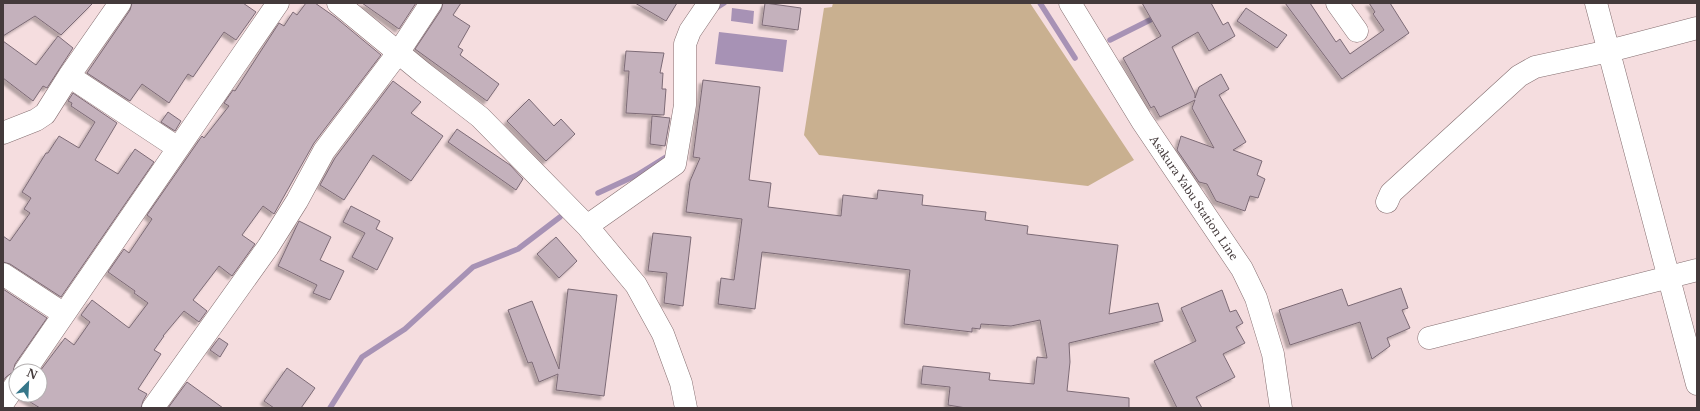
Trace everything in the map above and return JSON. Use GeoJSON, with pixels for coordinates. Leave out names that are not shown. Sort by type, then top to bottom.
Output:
{"type":"FeatureCollection","features":[{"type":"Feature","properties":{"kind":"street"},"geometry":{"type":"LineString","coordinates":[[3,133],[36,120],[45,114],[120,3]]}},
{"type":"Feature","properties":{"kind":"street"},"geometry":{"type":"LineString","coordinates":[[30,363],[278,3]]}},
{"type":"Feature","properties":{"kind":"street"},"geometry":{"type":"LineString","coordinates":[[338,3],[398,53],[480,117],[587,226],[636,285],[664,334],[681,383],[686,408]]}},
{"type":"Feature","properties":{"kind":"street"},"geometry":{"type":"LineString","coordinates":[[153,408],[268,248],[297,201],[324,151],[398,53],[431,3]]}},
{"type":"Feature","properties":{"kind":"street"},"geometry":{"type":"LineString","coordinates":[[587,226],[676,164],[685,105],[685,44],[690,31],[709,3]]}},
{"type":"Feature","properties":{"kind":"street","name":"Asakura Yabu Station Line"},"geometry":{"type":"LineString","coordinates":[[1070,3],[1142,121],[1242,269],[1256,298],[1273,354],[1281,408]]}},
{"type":"Feature","properties":{"kind":"street"},"geometry":{"type":"LineString","coordinates":[[1338,3],[1357,31]]}},
{"type":"Feature","properties":{"kind":"street"},"geometry":{"type":"LineString","coordinates":[[1596,3],[1697,384]]}},
{"type":"Feature","properties":{"kind":"street"},"geometry":{"type":"LineString","coordinates":[[1387,202],[1391,193],[1519,76],[1535,67],[1609,51],[1697,28]]}},
{"type":"Feature","properties":{"kind":"street"},"geometry":{"type":"LineString","coordinates":[[70,76],[178,148]]}},
{"type":"Feature","properties":{"kind":"street"},"geometry":{"type":"LineString","coordinates":[[1429,338],[1697,270]]}},
{"type":"Feature","properties":{"kind":"street"},"geometry":{"type":"LineString","coordinates":[[3,274],[64,314]]}},
{"type":"Feature","properties":{"kind":"shaded area"},"geometry":{"type":"Polygon","coordinates":[[[833,3],[1030,3],[1134,160],[1088,186],[819,155],[804,135],[824,8],[832,7],[833,3]]]}},
{"type":"Feature","properties":{"kind":"shaded area"},"geometry":{"type":"Polygon","coordinates":[[[732,8],[754,11],[753,24],[731,21],[732,8]]]}},
{"type":"Feature","properties":{"kind":"shaded area"},"geometry":{"type":"Polygon","coordinates":[[[719,32],[787,40],[783,72],[715,64],[719,32]]]}},
{"type":"Feature","properties":{"kind":"building"},"geometry":{"type":"Polygon","coordinates":[[[3,3],[93,3],[61,35],[35,16],[3,36],[3,3]]]}},
{"type":"Feature","properties":{"kind":"building"},"geometry":{"type":"Polygon","coordinates":[[[132,3],[243,3],[256,12],[236,40],[224,32],[193,77],[188,74],[169,103],[142,84],[130,101],[87,73],[130,10],[132,3]]]}},
{"type":"Feature","properties":{"kind":"building"},"geometry":{"type":"Polygon","coordinates":[[[306,3],[315,3],[335,17],[381,55],[314,143],[274,214],[263,206],[242,235],[255,244],[232,276],[219,266],[193,300],[207,311],[199,322],[184,311],[163,336],[154,350],[161,354],[138,389],[147,394],[141,408],[40,408],[32,403],[48,403],[48,363],[46,363],[65,338],[74,345],[90,322],[81,315],[92,300],[129,328],[148,303],[134,293],[135,291],[108,272],[124,249],[129,253],[152,219],[147,215],[202,136],[204,138],[229,106],[224,103],[233,90],[235,91],[279,23],[284,26],[293,12],[297,15],[306,3]]]}},
{"type":"Feature","properties":{"kind":"building"},"geometry":{"type":"Polygon","coordinates":[[[362,3],[416,3],[399,29],[362,3]]]}},
{"type":"Feature","properties":{"kind":"building"},"geometry":{"type":"Polygon","coordinates":[[[443,3],[461,3],[453,15],[470,26],[458,47],[463,50],[460,55],[499,84],[487,101],[415,49],[441,10],[443,3]]]}},
{"type":"Feature","properties":{"kind":"building"},"geometry":{"type":"Polygon","coordinates":[[[635,3],[677,3],[666,21],[635,3]]]}},
{"type":"Feature","properties":{"kind":"building"},"geometry":{"type":"Polygon","coordinates":[[[765,3],[801,8],[798,30],[762,25],[765,3]]]}},
{"type":"Feature","properties":{"kind":"building"},"geometry":{"type":"Polygon","coordinates":[[[1142,3],[1211,3],[1223,25],[1228,22],[1235,36],[1209,51],[1198,32],[1172,47],[1195,94],[1195,98],[1199,87],[1221,74],[1229,89],[1219,95],[1246,142],[1233,150],[1262,161],[1257,175],[1265,179],[1258,198],[1250,196],[1245,211],[1216,201],[1207,184],[1199,182],[1177,150],[1181,136],[1214,148],[1192,108],[1195,100],[1160,117],[1154,106],[1151,108],[1123,58],[1161,36],[1142,3]]]}},
{"type":"Feature","properties":{"kind":"building"},"geometry":{"type":"Polygon","coordinates":[[[1285,3],[1310,3],[1336,42],[1340,39],[1350,54],[1384,30],[1373,14],[1375,12],[1369,3],[1390,3],[1409,33],[1342,79],[1285,3]]]}},
{"type":"Feature","properties":{"kind":"building"},"geometry":{"type":"Polygon","coordinates":[[[1246,8],[1287,35],[1277,48],[1237,21],[1246,8]]]}},
{"type":"Feature","properties":{"kind":"building"},"geometry":{"type":"Polygon","coordinates":[[[58,36],[73,48],[47,88],[43,86],[33,101],[3,78],[3,41],[36,65],[58,36]]]}},
{"type":"Feature","properties":{"kind":"building"},"geometry":{"type":"Polygon","coordinates":[[[626,51],[664,53],[660,73],[663,73],[662,89],[666,89],[664,115],[626,113],[629,71],[624,71],[626,51]]]}},
{"type":"Feature","properties":{"kind":"building"},"geometry":{"type":"Polygon","coordinates":[[[703,80],[760,87],[749,180],[771,183],[768,207],[841,216],[843,195],[877,199],[878,190],[923,195],[922,205],[986,212],[985,220],[1028,226],[1027,234],[1118,245],[1109,314],[1158,303],[1163,321],[1069,343],[1070,362],[1067,391],[1129,398],[1129,408],[966,408],[948,405],[950,387],[921,384],[923,366],[990,373],[989,380],[1034,384],[1037,357],[1047,358],[1040,320],[1011,326],[981,324],[980,329],[972,328],[972,332],[904,324],[910,270],[762,252],[755,309],[718,304],[721,278],[734,280],[742,219],[686,212],[690,181],[700,158],[693,157],[703,80]]]}},
{"type":"Feature","properties":{"kind":"building"},"geometry":{"type":"Polygon","coordinates":[[[393,81],[421,102],[411,113],[443,136],[411,181],[373,155],[344,200],[320,185],[335,158],[393,81]]]}},
{"type":"Feature","properties":{"kind":"building"},"geometry":{"type":"Polygon","coordinates":[[[73,93],[117,123],[95,160],[118,174],[135,149],[154,162],[61,297],[10,264],[3,262],[3,236],[10,241],[30,213],[24,209],[31,198],[22,192],[46,153],[48,153],[59,136],[79,148],[95,122],[71,106],[72,103],[68,101],[73,93]]]}},
{"type":"Feature","properties":{"kind":"building"},"geometry":{"type":"Polygon","coordinates":[[[529,99],[554,126],[561,119],[575,134],[546,161],[507,121],[529,99]]]}},
{"type":"Feature","properties":{"kind":"building"},"geometry":{"type":"Polygon","coordinates":[[[168,112],[181,121],[175,131],[161,122],[168,112]]]}},
{"type":"Feature","properties":{"kind":"building"},"geometry":{"type":"Polygon","coordinates":[[[652,116],[670,118],[665,146],[650,144],[652,116]]]}},
{"type":"Feature","properties":{"kind":"building"},"geometry":{"type":"Polygon","coordinates":[[[457,129],[510,165],[523,179],[516,190],[448,142],[457,129]]]}},
{"type":"Feature","properties":{"kind":"building"},"geometry":{"type":"Polygon","coordinates":[[[351,206],[380,221],[376,229],[393,238],[377,270],[352,257],[365,233],[343,222],[351,206]]]}},
{"type":"Feature","properties":{"kind":"building"},"geometry":{"type":"Polygon","coordinates":[[[299,221],[331,237],[320,260],[344,271],[330,300],[313,293],[317,285],[278,266],[299,221]]]}},
{"type":"Feature","properties":{"kind":"building"},"geometry":{"type":"Polygon","coordinates":[[[653,233],[691,237],[683,306],[664,303],[667,273],[648,271],[653,233]]]}},
{"type":"Feature","properties":{"kind":"building"},"geometry":{"type":"Polygon","coordinates":[[[556,237],[577,261],[559,278],[537,254],[556,237]]]}},
{"type":"Feature","properties":{"kind":"building"},"geometry":{"type":"Polygon","coordinates":[[[1401,288],[1408,308],[1402,310],[1410,328],[1387,338],[1390,346],[1372,359],[1360,322],[1290,345],[1279,310],[1342,289],[1348,306],[1401,288]]]}},
{"type":"Feature","properties":{"kind":"building"},"geometry":{"type":"Polygon","coordinates":[[[3,289],[47,318],[16,363],[8,363],[8,376],[3,381],[3,289]]]}},
{"type":"Feature","properties":{"kind":"building"},"geometry":{"type":"Polygon","coordinates":[[[568,289],[617,295],[604,396],[556,390],[558,374],[539,382],[532,362],[528,363],[508,310],[532,301],[559,369],[568,289]]]}},
{"type":"Feature","properties":{"kind":"building"},"geometry":{"type":"Polygon","coordinates":[[[1222,290],[1230,312],[1236,310],[1243,323],[1236,327],[1245,343],[1223,354],[1235,377],[1196,397],[1202,408],[1177,408],[1154,361],[1196,341],[1181,308],[1222,290]]]}},
{"type":"Feature","properties":{"kind":"building"},"geometry":{"type":"Polygon","coordinates":[[[219,338],[228,344],[220,357],[210,350],[219,338]]]}},
{"type":"Feature","properties":{"kind":"building"},"geometry":{"type":"Polygon","coordinates":[[[287,368],[315,388],[301,408],[274,408],[264,401],[287,368]]]}},
{"type":"Feature","properties":{"kind":"building"},"geometry":{"type":"Polygon","coordinates":[[[187,382],[223,408],[168,408],[187,382]]]}},
{"type":"Feature","properties":{"kind":"waterway"},"geometry":{"type":"LineString","coordinates":[[713,10],[724,3]]}},
{"type":"Feature","properties":{"kind":"waterway"},"geometry":{"type":"LineString","coordinates":[[1040,3],[1075,58]]}},
{"type":"Feature","properties":{"kind":"waterway"},"geometry":{"type":"LineString","coordinates":[[1110,40],[1158,16]]}},
{"type":"Feature","properties":{"kind":"waterway"},"geometry":{"type":"LineString","coordinates":[[598,193],[637,175],[666,157]]}},
{"type":"Feature","properties":{"kind":"waterway"},"geometry":{"type":"LineString","coordinates":[[330,408],[362,357],[405,329],[473,267],[518,249],[560,217]]}}]}
